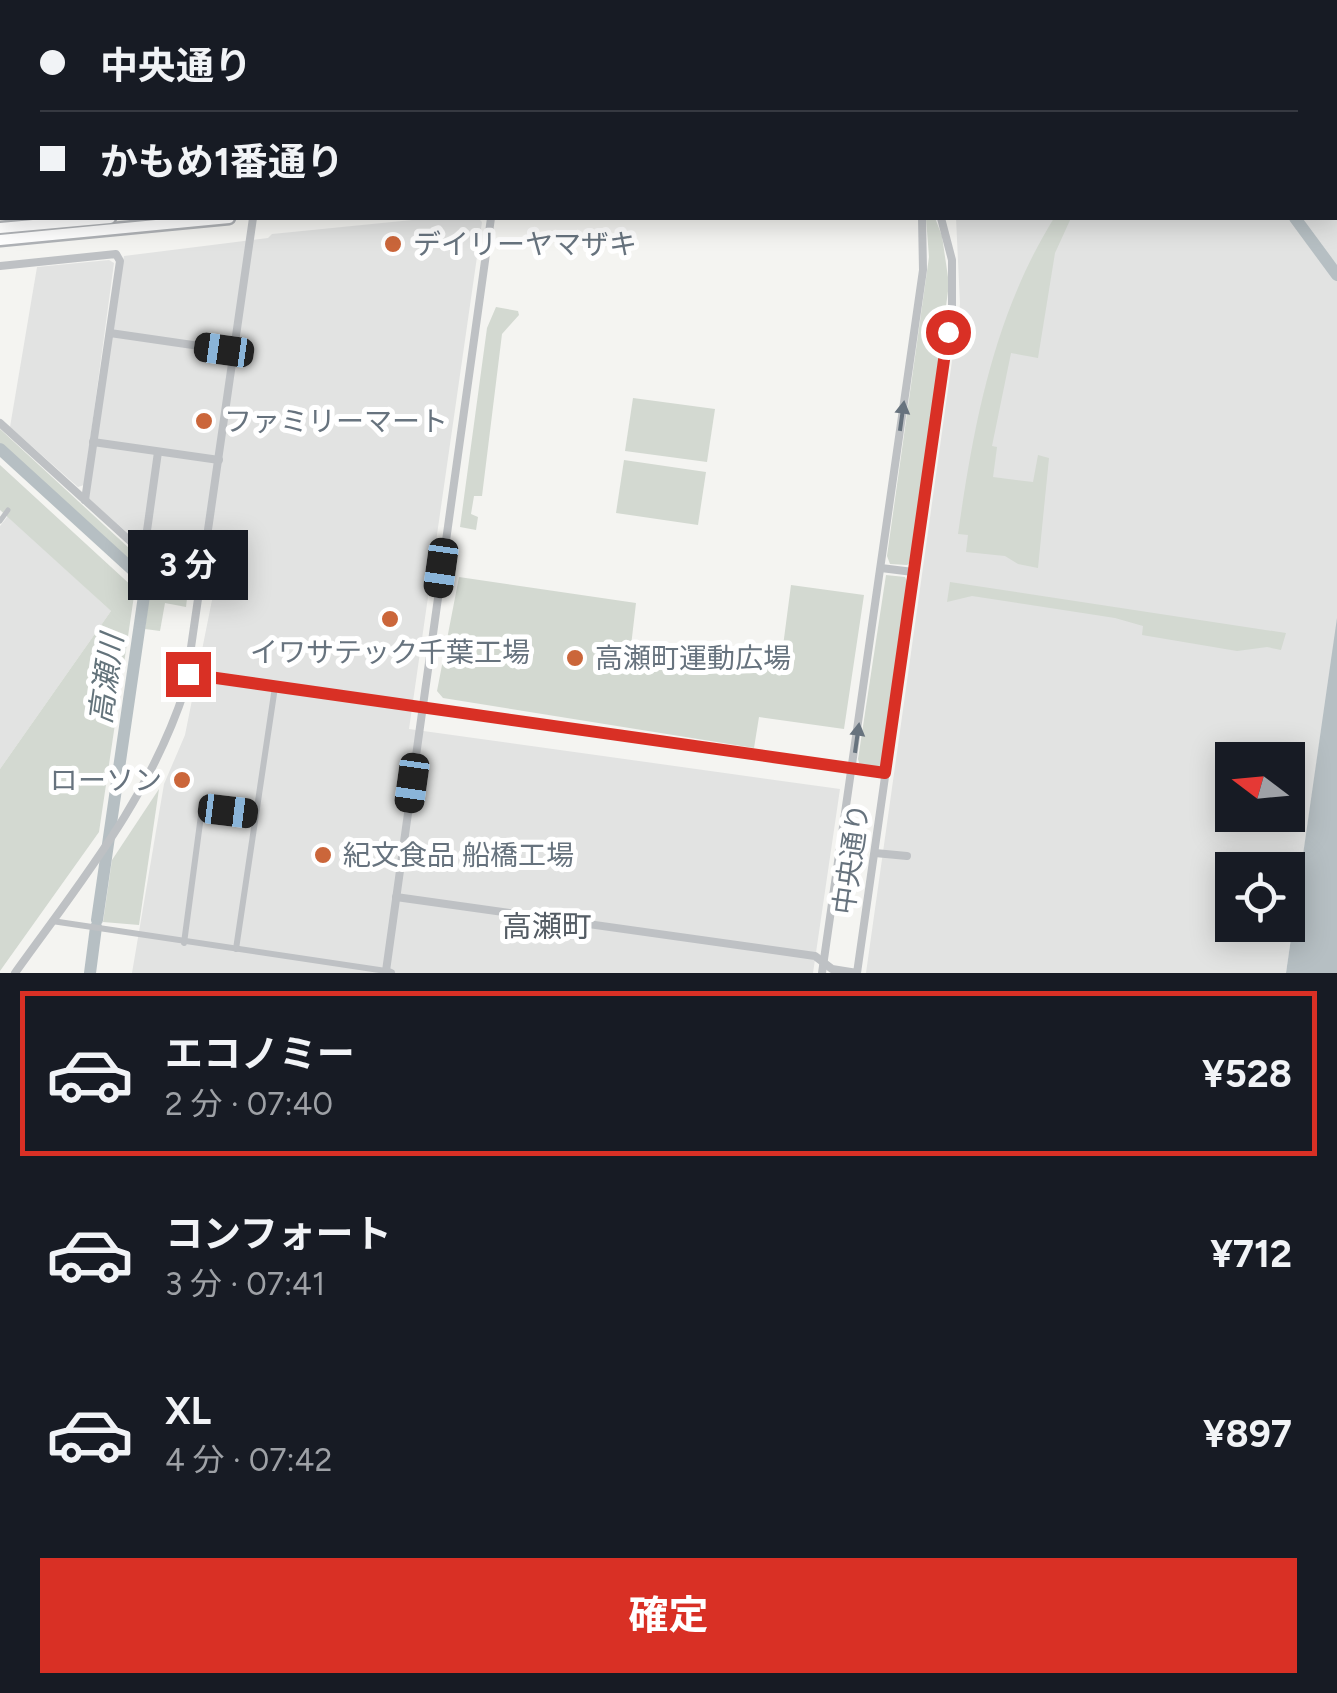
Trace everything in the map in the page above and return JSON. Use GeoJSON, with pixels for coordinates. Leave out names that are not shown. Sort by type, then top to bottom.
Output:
{"type":"FeatureCollection","features":[{"type":"Feature","properties":{"kind":"main road"},"geometry":{"type":"LineString","coordinates":[[0,228],[88,220]]}},
{"type":"Feature","properties":{"kind":"main road"},"geometry":{"type":"LineString","coordinates":[[0,240],[208,220]]}},
{"type":"Feature","properties":{"kind":"street"},"geometry":{"type":"LineString","coordinates":[[15,973],[135,804],[169,737],[188,674],[253,220]]}},
{"type":"Feature","properties":{"kind":"street"},"geometry":{"type":"LineString","coordinates":[[52,921],[388,972],[490,220]]}},
{"type":"Feature","properties":{"kind":"street","name":"中央通り"},"geometry":{"type":"LineString","coordinates":[[822,973],[923,270],[922,220]]}},
{"type":"Feature","properties":{"kind":"street","name":"中央通り"},"geometry":{"type":"LineString","coordinates":[[857,973],[952,308],[952,260],[941,220]]}},
{"type":"Feature","properties":{"kind":"street"},"geometry":{"type":"LineString","coordinates":[[0,266],[116,254],[120,261],[85,500]]}},
{"type":"Feature","properties":{"kind":"street"},"geometry":{"type":"LineString","coordinates":[[110,334],[234,351]]}},
{"type":"Feature","properties":{"kind":"street"},"geometry":{"type":"LineString","coordinates":[[0,423],[161,569],[202,576]]}},
{"type":"Feature","properties":{"kind":"street"},"geometry":{"type":"LineString","coordinates":[[94,442],[218,460]]}},
{"type":"Feature","properties":{"kind":"street"},"geometry":{"type":"LineString","coordinates":[[144,552],[158,452]]}},
{"type":"Feature","properties":{"kind":"street"},"geometry":{"type":"LineString","coordinates":[[0,521],[8,510]]}},
{"type":"Feature","properties":{"kind":"street"},"geometry":{"type":"LineString","coordinates":[[881,568],[914,572]]}},
{"type":"Feature","properties":{"kind":"street"},"geometry":{"type":"LineString","coordinates":[[188,674],[885,773]]}},
{"type":"Feature","properties":{"kind":"street"},"geometry":{"type":"LineString","coordinates":[[236,949],[274,687]]}},
{"type":"Feature","properties":{"kind":"street"},"geometry":{"type":"LineString","coordinates":[[184,942],[202,808],[255,814]]}},
{"type":"Feature","properties":{"kind":"street"},"geometry":{"type":"LineString","coordinates":[[875,852],[907,856]]}},
{"type":"Feature","properties":{"kind":"street"},"geometry":{"type":"LineString","coordinates":[[396,897],[815,956],[832,970],[857,973]]}},
{"type":"Feature","properties":{"kind":"shaded area"},"geometry":{"type":"Polygon","coordinates":[[[412,220],[482,222],[409,729],[840,789],[813,973],[132,973],[164,784],[185,735],[217,575],[165,566],[88,498],[124,256],[268,238],[272,234],[412,220]]]}},
{"type":"Feature","properties":{"kind":"shaded area"},"geometry":{"type":"Polygon","coordinates":[[[926,220],[936,220],[949,284],[911,562],[890,564],[887,556],[929,257],[926,220]]]}},
{"type":"Feature","properties":{"kind":"shaded area"},"geometry":{"type":"Polygon","coordinates":[[[956,220],[1337,220],[1337,624],[1304,852],[1215,852],[1215,942],[1291,942],[1286,973],[866,973],[960,304],[956,220]]]}},
{"type":"Feature","properties":{"kind":"shaded area"},"geometry":{"type":"Polygon","coordinates":[[[1053,220],[1070,220],[1055,253],[1038,358],[1011,353],[992,446],[997,447],[993,477],[1033,482],[1038,455],[1049,458],[1038,568],[1018,564],[1005,556],[966,552],[968,535],[958,534],[971,451],[990,370],[1001,331],[1033,255],[1053,220]]]}},
{"type":"Feature","properties":{"kind":"shaded area"},"geometry":{"type":"Polygon","coordinates":[[[109,260],[114,263],[84,485],[78,487],[10,427],[37,267],[109,260]]]}},
{"type":"Feature","properties":{"kind":"shaded area"},"geometry":{"type":"Polygon","coordinates":[[[496,307],[518,311],[519,315],[502,334],[482,496],[474,496],[471,514],[478,517],[476,530],[460,527],[487,328],[496,307]]]}},
{"type":"Feature","properties":{"kind":"shaded area"},"geometry":{"type":"Polygon","coordinates":[[[633,398],[715,409],[707,462],[625,451],[633,398]]]}},
{"type":"Feature","properties":{"kind":"shaded area"},"geometry":{"type":"Polygon","coordinates":[[[0,429],[156,573],[189,582],[186,607],[165,603],[160,631],[145,629],[151,581],[0,443],[0,429]]]}},
{"type":"Feature","properties":{"kind":"shaded area"},"geometry":{"type":"Polygon","coordinates":[[[624,460],[706,472],[698,525],[616,513],[624,460]]]}},
{"type":"Feature","properties":{"kind":"shaded area"},"geometry":{"type":"Polygon","coordinates":[[[0,465],[135,589],[99,832],[0,971],[0,769],[111,611],[0,510],[0,465]]]}},
{"type":"Feature","properties":{"kind":"shaded area"},"geometry":{"type":"Polygon","coordinates":[[[8,516],[111,611],[0,769],[0,526],[8,516]]]}},
{"type":"Feature","properties":{"kind":"shaded area"},"geometry":{"type":"Polygon","coordinates":[[[886,575],[905,577],[908,583],[883,764],[879,768],[860,766],[858,759],[886,575]]]}},
{"type":"Feature","properties":{"kind":"shaded area","name":"高瀬町運動広場"},"geometry":{"type":"Polygon","coordinates":[[[459,577],[636,603],[631,646],[780,669],[791,585],[864,595],[844,729],[759,717],[754,748],[443,698],[437,691],[459,577]]]}},
{"type":"Feature","properties":{"kind":"shaded area"},"geometry":{"type":"Polygon","coordinates":[[[950,582],[1286,633],[1281,650],[1267,647],[1237,651],[1142,635],[1143,626],[1115,618],[972,596],[947,602],[950,582]]]}},
{"type":"Feature","properties":{"kind":"shaded area"},"geometry":{"type":"Polygon","coordinates":[[[1337,618],[1337,973],[1286,973],[1290,942],[1305,942],[1303,852],[1337,618]]]}},
{"type":"Feature","properties":{"kind":"shaded area"},"geometry":{"type":"Polygon","coordinates":[[[159,789],[139,925],[103,922],[112,860],[159,789]]]}},
{"type":"Feature","properties":{"kind":"waterway"},"geometry":{"type":"LineString","coordinates":[[1296,220],[1337,275]]}},
{"type":"Feature","properties":{"kind":"waterway","name":"高瀬川"},"geometry":{"type":"LineString","coordinates":[[0,449],[146,582],[97,920]]}},
{"type":"Feature","properties":{"kind":"waterway","name":"高瀬川"},"geometry":{"type":"LineString","coordinates":[[90,973],[96,927]]}},
{"type":"Feature","properties":{"kind":"place","name":"デイリーヤマザキ"},"geometry":{"type":"Point","coordinates":[393,244]}},
{"type":"Feature","properties":{"kind":"place","name":"ファミリーマート"},"geometry":{"type":"Point","coordinates":[204,421]}},
{"type":"Feature","properties":{"kind":"place","name":"イワサテック千葉工場"},"geometry":{"type":"Point","coordinates":[390,619]}},
{"type":"Feature","properties":{"kind":"place","name":"高瀬町運動広場"},"geometry":{"type":"Point","coordinates":[575,658]}},
{"type":"Feature","properties":{"kind":"place","name":"ローソン"},"geometry":{"type":"Point","coordinates":[182,780]}},
{"type":"Feature","properties":{"kind":"place","name":"紀文食品 船橋工場"},"geometry":{"type":"Point","coordinates":[323,855]}},
{"type":"Feature","properties":{"kind":"district","name":"高瀬町"},"geometry":{"type":"Point","coordinates":[547,926]}},
{"type":"Feature","properties":{"kind":"route"},"geometry":{"type":"LineString","coordinates":[[188,674],[885,773],[948,332]]}}]}
